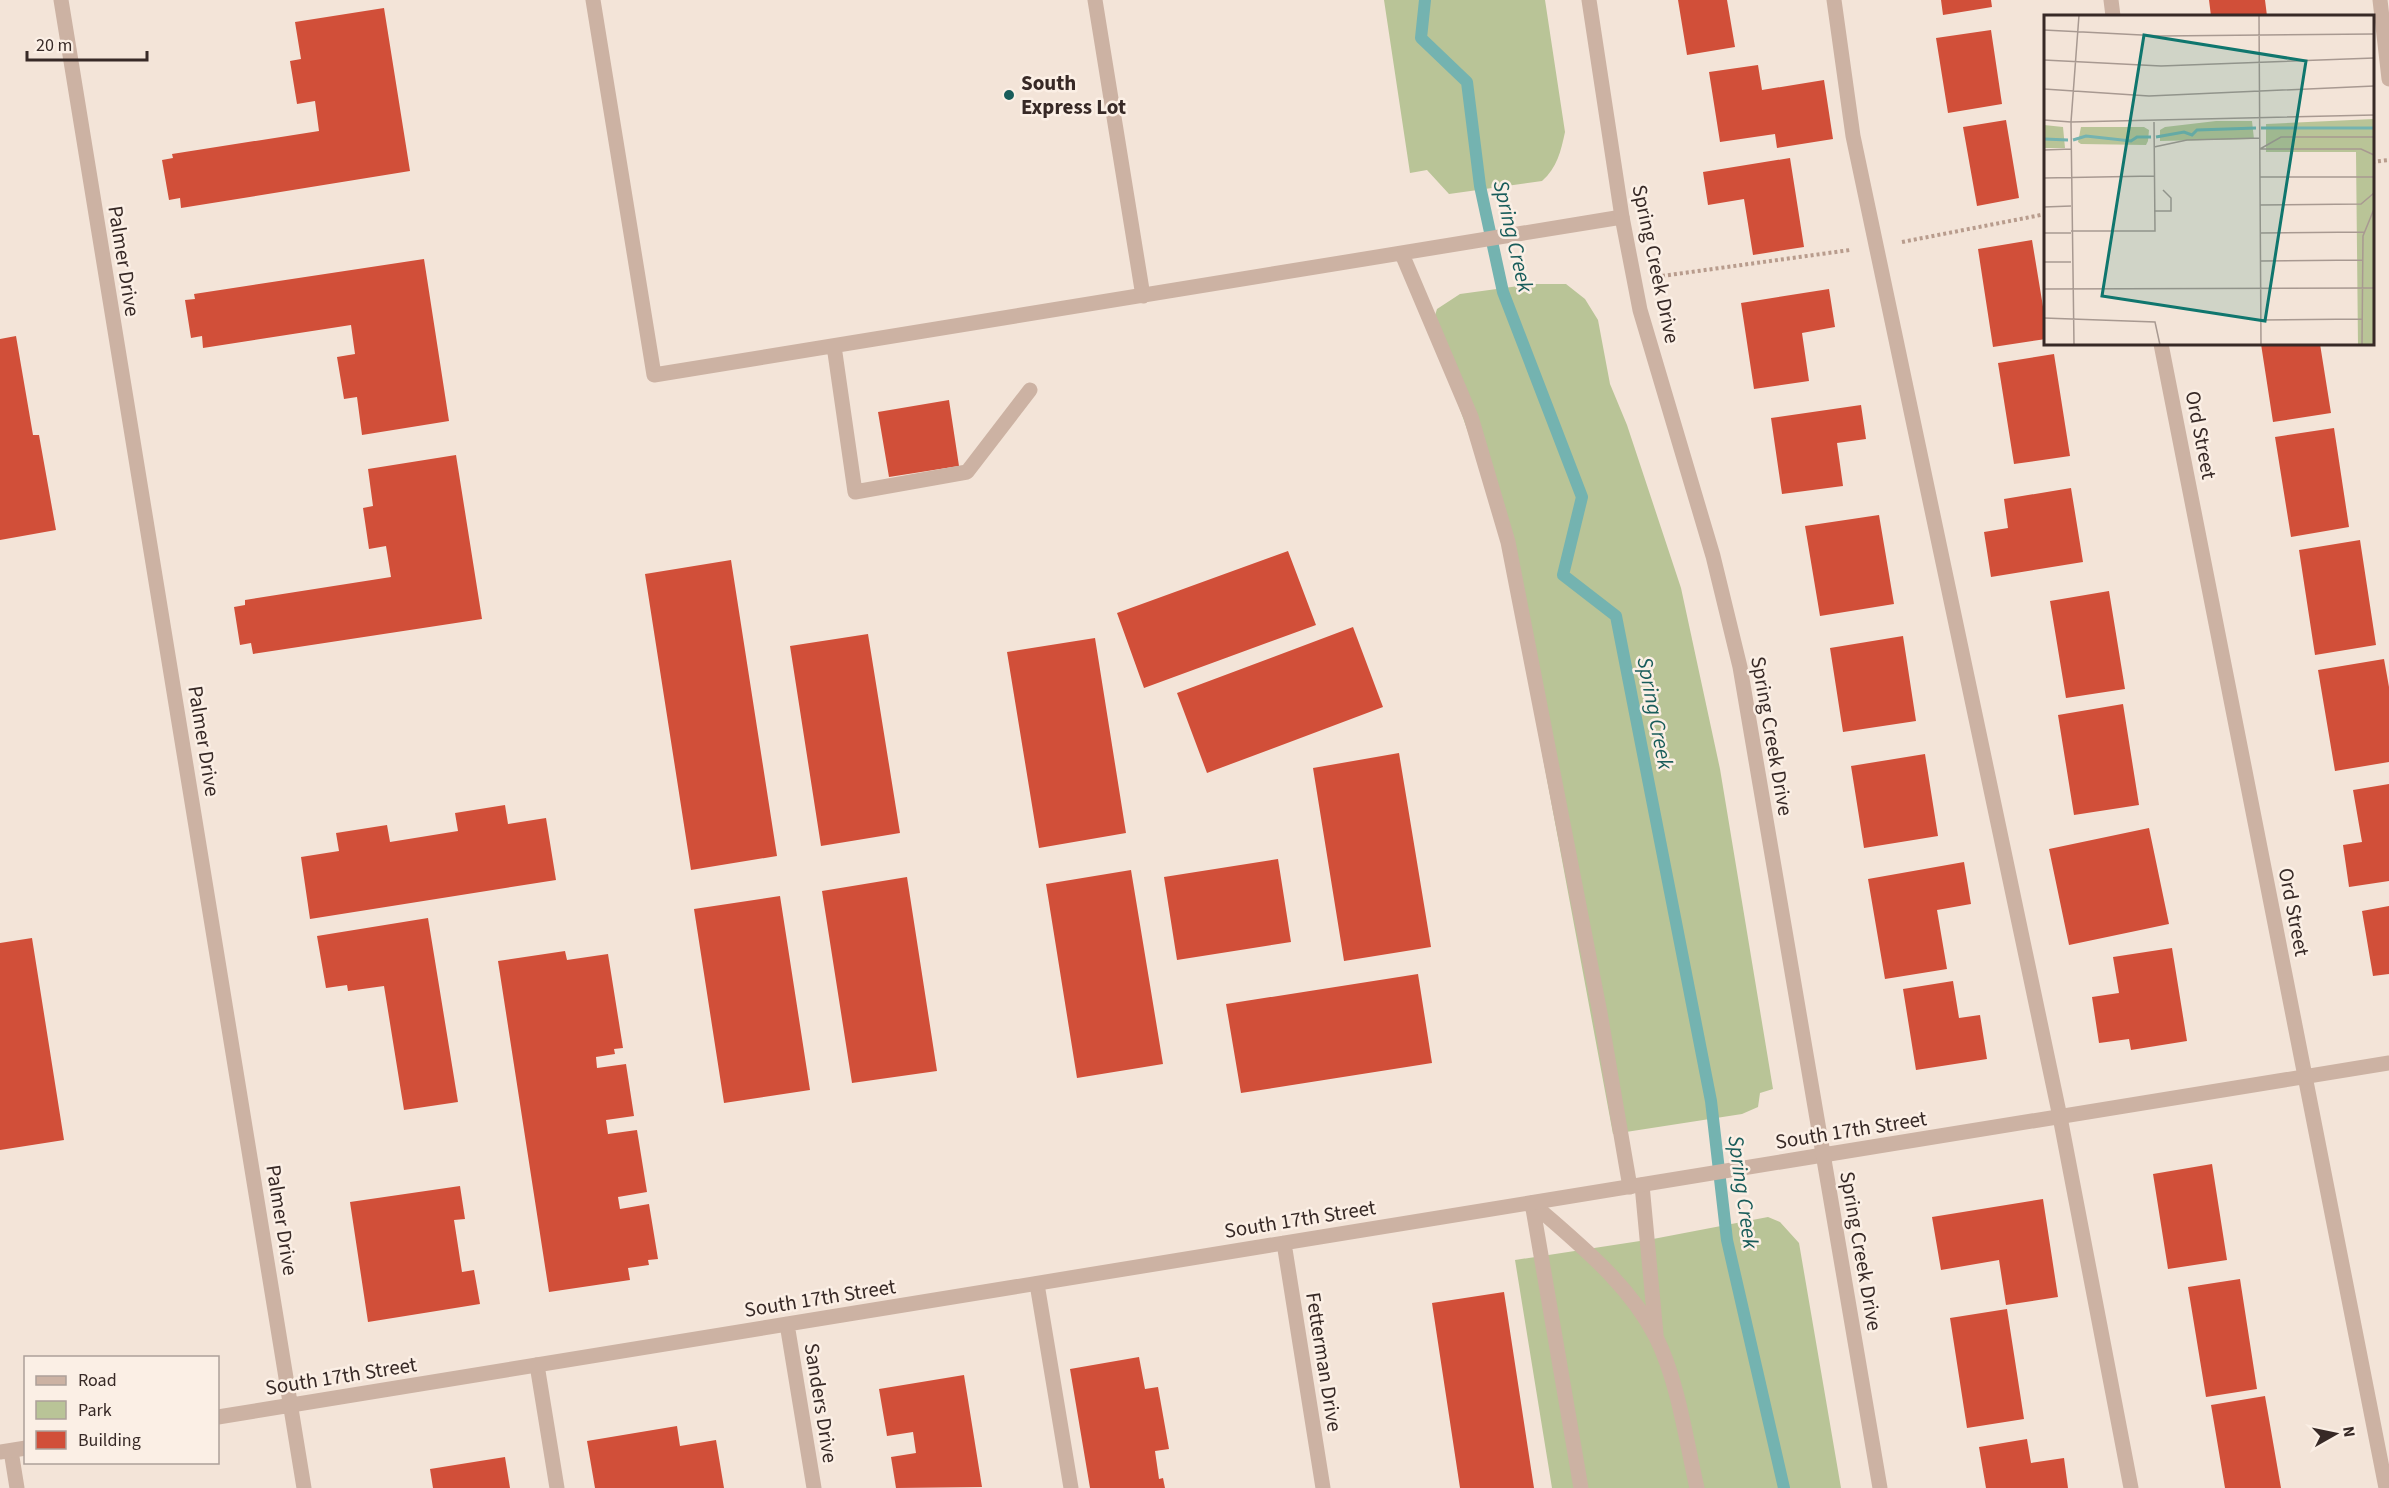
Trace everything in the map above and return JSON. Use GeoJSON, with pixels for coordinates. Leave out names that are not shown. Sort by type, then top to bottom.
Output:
{"type":"FeatureCollection","features":[{"type":"Feature","properties":{"kind":"street","name":"Palmer Drive"},"geometry":{"type":"LineString","coordinates":[[61,0],[304,1488]]}},
{"type":"Feature","properties":{"kind":"street"},"geometry":{"type":"LineString","coordinates":[[593,0],[654,375],[1622,217]]}},
{"type":"Feature","properties":{"kind":"street"},"geometry":{"type":"LineString","coordinates":[[1095,0],[1143,296]]}},
{"type":"Feature","properties":{"kind":"street","name":"Spring Creek Drive"},"geometry":{"type":"LineString","coordinates":[[1589,0],[1622,217],[1634,280],[1644,322],[1713,556],[1740,668],[1880,1488]]}},
{"type":"Feature","properties":{"kind":"street"},"geometry":{"type":"LineString","coordinates":[[1834,0],[1853,136],[2060,1117],[2131,1488]]}},
{"type":"Feature","properties":{"kind":"street"},"geometry":{"type":"LineString","coordinates":[[2111,0],[2113,15]]}},
{"type":"Feature","properties":{"kind":"street"},"geometry":{"type":"LineString","coordinates":[[2380,0],[2389,80]]}},
{"type":"Feature","properties":{"kind":"street"},"geometry":{"type":"LineString","coordinates":[[1402,254],[1471,417],[1508,542],[1636,1186],[1656,1337]]}},
{"type":"Feature","properties":{"kind":"street","name":"Ord Street"},"geometry":{"type":"LineString","coordinates":[[2161,345],[2386,1488]]}},
{"type":"Feature","properties":{"kind":"street"},"geometry":{"type":"LineString","coordinates":[[834,346],[855,492],[967,472],[1030,390]]}},
{"type":"Feature","properties":{"kind":"street","name":"South 17th Street"},"geometry":{"type":"LineString","coordinates":[[219,1417],[2389,1063]]}},
{"type":"Feature","properties":{"kind":"street"},"geometry":{"type":"LineString","coordinates":[[1533,1203],[1617,1281],[1656,1337],[1671,1375],[1697,1488]]}},
{"type":"Feature","properties":{"kind":"street"},"geometry":{"type":"LineString","coordinates":[[1533,1203],[1581,1488]]}},
{"type":"Feature","properties":{"kind":"street","name":"Fetterman Drive"},"geometry":{"type":"LineString","coordinates":[[1284,1243],[1323,1488]]}},
{"type":"Feature","properties":{"kind":"street"},"geometry":{"type":"LineString","coordinates":[[1037,1284],[1071,1488]]}},
{"type":"Feature","properties":{"kind":"street","name":"Sanders Drive"},"geometry":{"type":"LineString","coordinates":[[787,1324],[814,1488]]}},
{"type":"Feature","properties":{"kind":"street"},"geometry":{"type":"LineString","coordinates":[[537,1365],[557,1488]]}},
{"type":"Feature","properties":{"kind":"street"},"geometry":{"type":"LineString","coordinates":[[12,1450],[17,1488]]}},
{"type":"Feature","properties":{"kind":"path"},"geometry":{"type":"LineString","coordinates":[[2374,162],[2389,160]]}},
{"type":"Feature","properties":{"kind":"path"},"geometry":{"type":"LineString","coordinates":[[1634,280],[1877,247],[2044,214]]}},
{"type":"Feature","properties":{"kind":"green space"},"geometry":{"type":"Polygon","coordinates":[[[1384,0],[1545,0],[1565,132],[1555,165],[1542,181],[1449,194],[1427,170],[1410,173],[1384,0]]]}},
{"type":"Feature","properties":{"kind":"green space"},"geometry":{"type":"Polygon","coordinates":[[[1534,284],[1566,284],[1585,299],[1598,320],[1610,384],[1627,425],[1681,588],[1720,769],[1773,1089],[1760,1093],[1758,1107],[1742,1114],[1613,1134],[1498,516],[1431,328],[1437,309],[1460,294],[1534,284]]]}},
{"type":"Feature","properties":{"kind":"green space"},"geometry":{"type":"Polygon","coordinates":[[[1768,1217],[1780,1222],[1799,1243],[1841,1488],[1552,1488],[1515,1260],[1653,1239],[1768,1217]]]}},
{"type":"Feature","properties":{"kind":"building"},"geometry":{"type":"Polygon","coordinates":[[[1678,0],[1727,0],[1735,47],[1687,55],[1678,0]]]}},
{"type":"Feature","properties":{"kind":"building"},"geometry":{"type":"Polygon","coordinates":[[[1941,0],[1991,0],[1992,7],[1943,15],[1941,0]]]}},
{"type":"Feature","properties":{"kind":"building"},"geometry":{"type":"Polygon","coordinates":[[[2209,0],[2265,0],[2267,15],[2211,15],[2209,0]]]}},
{"type":"Feature","properties":{"kind":"building"},"geometry":{"type":"Polygon","coordinates":[[[384,8],[410,171],[181,208],[180,198],[169,200],[162,160],[173,158],[172,154],[319,131],[315,101],[297,104],[290,61],[301,59],[295,22],[384,8]]]}},
{"type":"Feature","properties":{"kind":"building"},"geometry":{"type":"Polygon","coordinates":[[[1991,30],[2002,104],[1948,113],[1936,38],[1991,30]]]}},
{"type":"Feature","properties":{"kind":"building"},"geometry":{"type":"Polygon","coordinates":[[[1758,65],[1762,90],[1824,80],[1833,139],[1777,148],[1775,134],[1720,142],[1709,72],[1758,65]]]}},
{"type":"Feature","properties":{"kind":"building"},"geometry":{"type":"Polygon","coordinates":[[[2006,120],[2019,198],[1977,206],[1963,127],[2006,120]]]}},
{"type":"Feature","properties":{"kind":"building"},"geometry":{"type":"Polygon","coordinates":[[[1790,158],[1804,247],[1753,255],[1744,199],[1708,205],[1703,172],[1790,158]]]}},
{"type":"Feature","properties":{"kind":"building"},"geometry":{"type":"Polygon","coordinates":[[[2032,240],[2044,313],[2044,339],[1993,347],[1978,249],[2032,240]]]}},
{"type":"Feature","properties":{"kind":"building"},"geometry":{"type":"Polygon","coordinates":[[[424,259],[449,421],[362,435],[357,397],[344,399],[337,357],[355,354],[351,325],[203,348],[202,336],[191,338],[185,300],[195,299],[194,294],[424,259]]]}},
{"type":"Feature","properties":{"kind":"building"},"geometry":{"type":"Polygon","coordinates":[[[1829,289],[1835,327],[1802,333],[1809,381],[1754,389],[1741,303],[1829,289]]]}},
{"type":"Feature","properties":{"kind":"building"},"geometry":{"type":"Polygon","coordinates":[[[16,336],[33,435],[39,435],[56,530],[0,540],[0,339],[16,336]]]}},
{"type":"Feature","properties":{"kind":"building"},"geometry":{"type":"Polygon","coordinates":[[[2261,345],[2320,345],[2331,413],[2273,422],[2261,345]]]}},
{"type":"Feature","properties":{"kind":"building"},"geometry":{"type":"Polygon","coordinates":[[[2054,354],[2070,456],[2014,464],[1998,363],[2054,354]]]}},
{"type":"Feature","properties":{"kind":"building"},"geometry":{"type":"Polygon","coordinates":[[[949,400],[959,466],[889,477],[878,412],[949,400]]]}},
{"type":"Feature","properties":{"kind":"building"},"geometry":{"type":"Polygon","coordinates":[[[1861,405],[1866,439],[1837,443],[1843,486],[1782,494],[1771,418],[1861,405]]]}},
{"type":"Feature","properties":{"kind":"building"},"geometry":{"type":"Polygon","coordinates":[[[2334,428],[2349,527],[2291,537],[2275,437],[2334,428]]]}},
{"type":"Feature","properties":{"kind":"building"},"geometry":{"type":"Polygon","coordinates":[[[456,455],[482,619],[253,654],[251,643],[240,645],[234,607],[245,605],[245,600],[391,577],[386,546],[369,549],[363,508],[373,506],[368,469],[456,455]]]}},
{"type":"Feature","properties":{"kind":"building"},"geometry":{"type":"Polygon","coordinates":[[[2071,488],[2083,562],[1991,577],[1984,532],[2008,528],[2004,499],[2071,488]]]}},
{"type":"Feature","properties":{"kind":"building"},"geometry":{"type":"Polygon","coordinates":[[[1879,515],[1894,604],[1820,616],[1805,526],[1879,515]]]}},
{"type":"Feature","properties":{"kind":"building"},"geometry":{"type":"Polygon","coordinates":[[[2360,540],[2376,645],[2315,655],[2299,550],[2360,540]]]}},
{"type":"Feature","properties":{"kind":"building"},"geometry":{"type":"Polygon","coordinates":[[[1288,551],[1316,625],[1144,688],[1117,613],[1288,551]]]}},
{"type":"Feature","properties":{"kind":"building"},"geometry":{"type":"Polygon","coordinates":[[[731,560],[777,856],[691,870],[645,574],[731,560]]]}},
{"type":"Feature","properties":{"kind":"building"},"geometry":{"type":"Polygon","coordinates":[[[2109,591],[2125,689],[2066,698],[2050,601],[2109,591]]]}},
{"type":"Feature","properties":{"kind":"building"},"geometry":{"type":"Polygon","coordinates":[[[1353,627],[1383,707],[1207,773],[1177,693],[1353,627]]]}},
{"type":"Feature","properties":{"kind":"building"},"geometry":{"type":"Polygon","coordinates":[[[868,634],[900,833],[821,846],[790,646],[868,634]]]}},
{"type":"Feature","properties":{"kind":"building"},"geometry":{"type":"Polygon","coordinates":[[[1903,636],[1916,721],[1843,732],[1830,648],[1903,636]]]}},
{"type":"Feature","properties":{"kind":"building"},"geometry":{"type":"Polygon","coordinates":[[[1095,638],[1126,833],[1039,848],[1007,652],[1095,638]]]}},
{"type":"Feature","properties":{"kind":"building"},"geometry":{"type":"Polygon","coordinates":[[[2384,659],[2389,687],[2389,762],[2335,771],[2318,670],[2384,659]]]}},
{"type":"Feature","properties":{"kind":"building"},"geometry":{"type":"Polygon","coordinates":[[[2123,704],[2139,805],[2074,815],[2058,715],[2123,704]]]}},
{"type":"Feature","properties":{"kind":"building"},"geometry":{"type":"Polygon","coordinates":[[[1399,753],[1431,947],[1344,961],[1313,768],[1399,753]]]}},
{"type":"Feature","properties":{"kind":"building"},"geometry":{"type":"Polygon","coordinates":[[[1925,754],[1938,836],[1864,848],[1851,766],[1925,754]]]}},
{"type":"Feature","properties":{"kind":"building"},"geometry":{"type":"Polygon","coordinates":[[[2389,784],[2389,881],[2349,887],[2343,845],[2362,842],[2353,790],[2389,784]]]}},
{"type":"Feature","properties":{"kind":"building"},"geometry":{"type":"Polygon","coordinates":[[[505,805],[508,824],[546,818],[556,880],[310,919],[301,857],[339,851],[336,833],[387,825],[390,842],[458,831],[455,813],[505,805]]]}},
{"type":"Feature","properties":{"kind":"building"},"geometry":{"type":"Polygon","coordinates":[[[2149,828],[2169,924],[2069,945],[2049,849],[2149,828]]]}},
{"type":"Feature","properties":{"kind":"building"},"geometry":{"type":"Polygon","coordinates":[[[1278,859],[1291,942],[1177,960],[1164,877],[1278,859]]]}},
{"type":"Feature","properties":{"kind":"building"},"geometry":{"type":"Polygon","coordinates":[[[1964,862],[1971,904],[1937,910],[1947,969],[1885,979],[1868,879],[1964,862]]]}},
{"type":"Feature","properties":{"kind":"building"},"geometry":{"type":"Polygon","coordinates":[[[1131,870],[1163,1064],[1077,1078],[1046,884],[1131,870]]]}},
{"type":"Feature","properties":{"kind":"building"},"geometry":{"type":"Polygon","coordinates":[[[907,877],[937,1071],[852,1083],[822,891],[907,877]]]}},
{"type":"Feature","properties":{"kind":"building"},"geometry":{"type":"Polygon","coordinates":[[[780,896],[810,1090],[724,1103],[694,909],[780,896]]]}},
{"type":"Feature","properties":{"kind":"building"},"geometry":{"type":"Polygon","coordinates":[[[2389,906],[2389,974],[2373,976],[2362,911],[2389,906]]]}},
{"type":"Feature","properties":{"kind":"building"},"geometry":{"type":"Polygon","coordinates":[[[428,918],[458,1102],[404,1110],[384,986],[348,991],[347,985],[326,988],[317,936],[428,918]]]}},
{"type":"Feature","properties":{"kind":"building"},"geometry":{"type":"Polygon","coordinates":[[[32,938],[64,1140],[0,1150],[0,943],[32,938]]]}},
{"type":"Feature","properties":{"kind":"building"},"geometry":{"type":"Polygon","coordinates":[[[2172,948],[2187,1041],[2131,1050],[2129,1039],[2099,1043],[2092,997],[2119,993],[2113,957],[2172,948]]]}},
{"type":"Feature","properties":{"kind":"building"},"geometry":{"type":"Polygon","coordinates":[[[565,951],[567,960],[608,954],[623,1048],[614,1049],[615,1054],[596,1057],[597,1068],[626,1064],[634,1116],[606,1120],[608,1134],[637,1130],[647,1192],[618,1197],[620,1209],[649,1204],[658,1259],[648,1260],[649,1265],[628,1268],[630,1280],[549,1292],[498,961],[565,951]]]}},
{"type":"Feature","properties":{"kind":"building"},"geometry":{"type":"Polygon","coordinates":[[[1418,974],[1432,1063],[1241,1093],[1226,1004],[1418,974]]]}},
{"type":"Feature","properties":{"kind":"building"},"geometry":{"type":"Polygon","coordinates":[[[1953,981],[1959,1018],[1980,1015],[1987,1059],[1916,1070],[1903,989],[1953,981]]]}},
{"type":"Feature","properties":{"kind":"building"},"geometry":{"type":"Polygon","coordinates":[[[2212,1164],[2227,1260],[2168,1269],[2153,1174],[2212,1164]]]}},
{"type":"Feature","properties":{"kind":"building"},"geometry":{"type":"Polygon","coordinates":[[[460,1186],[465,1219],[454,1220],[462,1272],[474,1270],[480,1304],[368,1322],[350,1202],[460,1186]]]}},
{"type":"Feature","properties":{"kind":"building"},"geometry":{"type":"Polygon","coordinates":[[[2043,1199],[2058,1297],[2006,1305],[1999,1260],[1941,1270],[1932,1217],[2043,1199]]]}},
{"type":"Feature","properties":{"kind":"building"},"geometry":{"type":"Polygon","coordinates":[[[2240,1279],[2257,1389],[2206,1397],[2188,1287],[2240,1279]]]}},
{"type":"Feature","properties":{"kind":"building"},"geometry":{"type":"Polygon","coordinates":[[[1504,1292],[1534,1488],[1460,1488],[1432,1303],[1504,1292]]]}},
{"type":"Feature","properties":{"kind":"building"},"geometry":{"type":"Polygon","coordinates":[[[2007,1309],[2024,1419],[1967,1428],[1950,1318],[2007,1309]]]}},
{"type":"Feature","properties":{"kind":"building"},"geometry":{"type":"Polygon","coordinates":[[[1139,1357],[1145,1389],[1158,1387],[1169,1449],[1155,1451],[1159,1479],[1163,1478],[1165,1488],[1090,1488],[1070,1369],[1139,1357]]]}},
{"type":"Feature","properties":{"kind":"building"},"geometry":{"type":"Polygon","coordinates":[[[964,1375],[982,1487],[896,1488],[891,1457],[916,1453],[913,1432],[887,1436],[879,1389],[964,1375]]]}},
{"type":"Feature","properties":{"kind":"building"},"geometry":{"type":"Polygon","coordinates":[[[2265,1396],[2281,1488],[2225,1488],[2211,1405],[2265,1396]]]}},
{"type":"Feature","properties":{"kind":"building"},"geometry":{"type":"Polygon","coordinates":[[[677,1426],[680,1446],[716,1440],[724,1488],[595,1488],[587,1441],[677,1426]]]}},
{"type":"Feature","properties":{"kind":"building"},"geometry":{"type":"Polygon","coordinates":[[[2027,1439],[2031,1463],[2064,1458],[2068,1488],[1986,1488],[1979,1447],[2027,1439]]]}},
{"type":"Feature","properties":{"kind":"building"},"geometry":{"type":"Polygon","coordinates":[[[505,1457],[510,1488],[433,1488],[430,1469],[505,1457]]]}},
{"type":"Feature","properties":{"kind":"waterway","name":"Spring Creek"},"geometry":{"type":"LineString","coordinates":[[1425,0],[1421,38],[1467,82],[1480,186],[1503,292],[1582,497],[1563,575],[1616,616],[1711,1101],[1727,1240],[1784,1488]]}},
{"type":"Feature","properties":{"kind":"place","name":"South Express Lot"},"geometry":{"type":"Point","coordinates":[1009,95]}}]}
